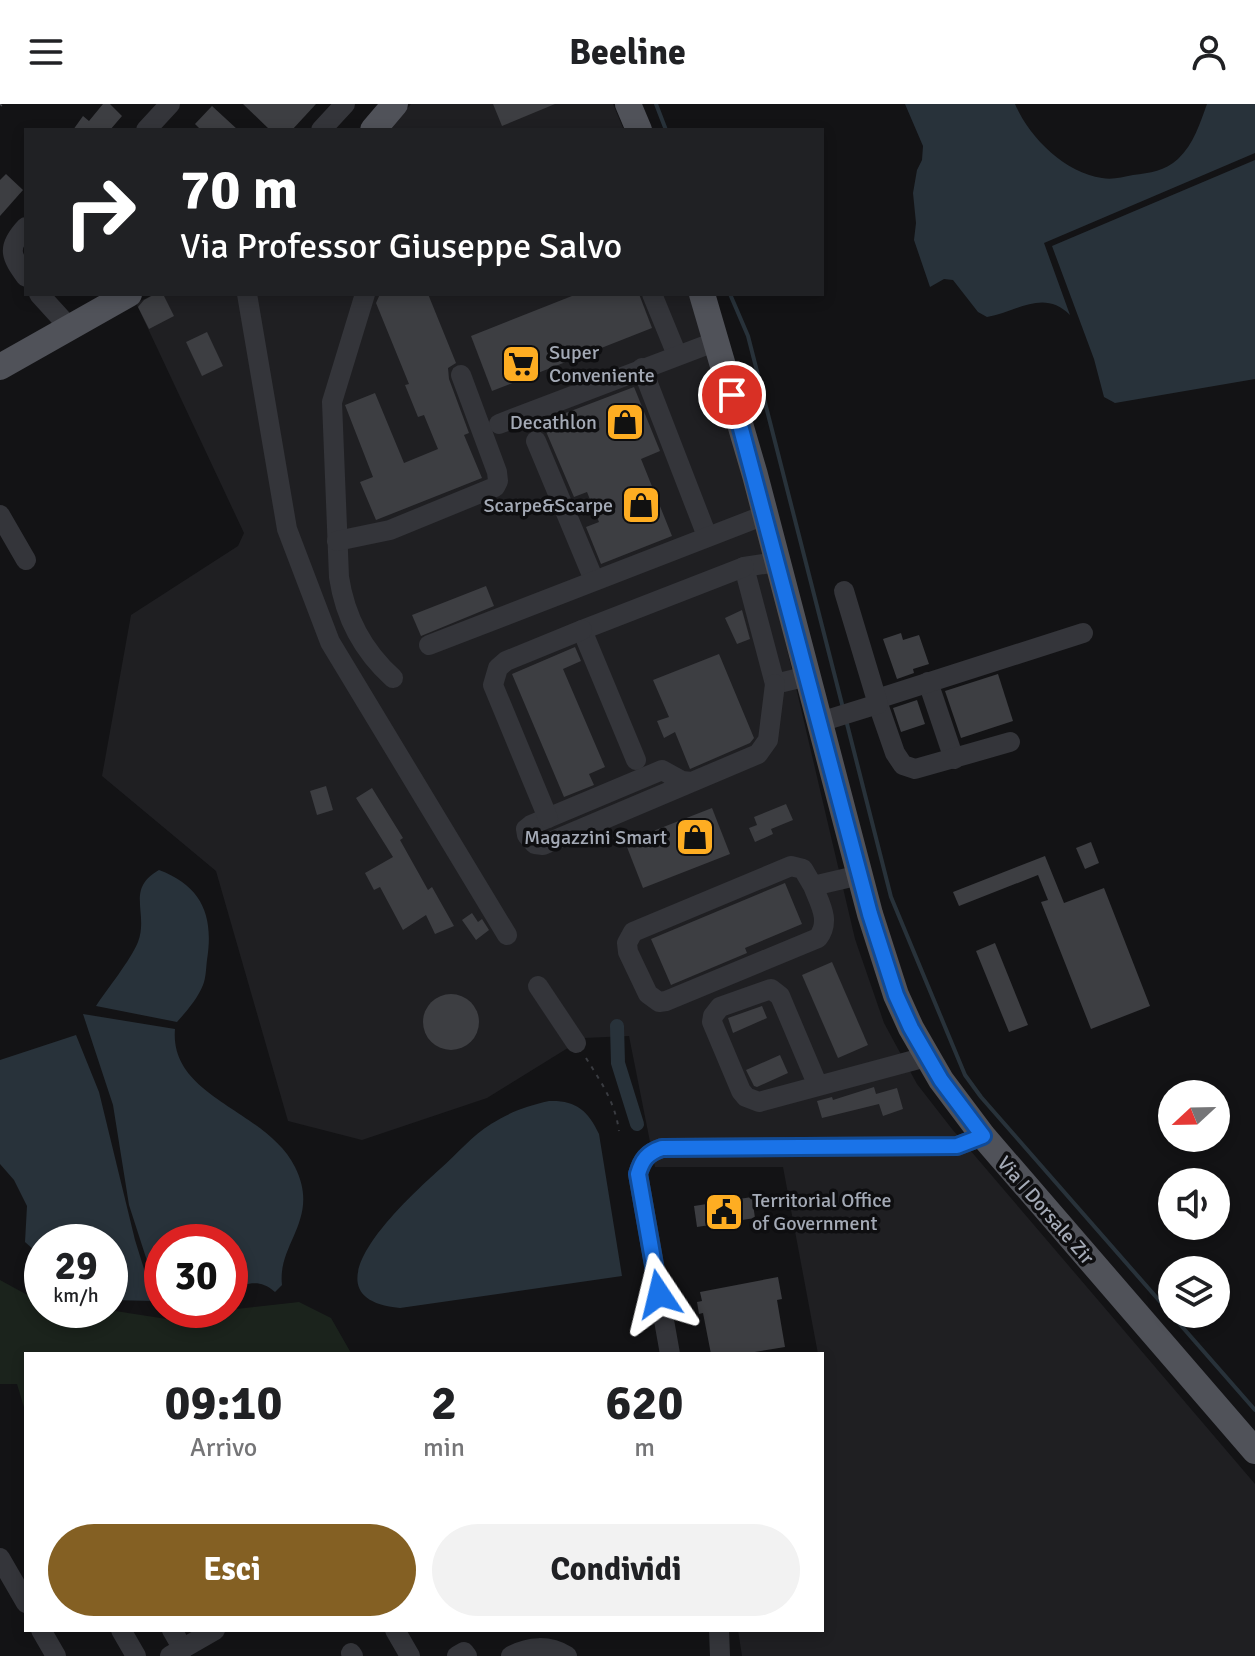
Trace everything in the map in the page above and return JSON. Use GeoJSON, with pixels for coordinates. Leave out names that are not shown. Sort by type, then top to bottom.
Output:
{"type":"FeatureCollection","features":[{"type":"Feature","properties":{"kind":"main road"},"geometry":{"type":"LineString","coordinates":[[375,128],[395,104]]}},
{"type":"Feature","properties":{"kind":"main road"},"geometry":{"type":"LineString","coordinates":[[628,104],[638,128]]}},
{"type":"Feature","properties":{"kind":"main road"},"geometry":{"type":"LineString","coordinates":[[0,367],[125,296]]}},
{"type":"Feature","properties":{"kind":"main road","name":"Via I Dorsale Zir"},"geometry":{"type":"LineString","coordinates":[[703,296],[808,676],[836,717],[860,875],[896,995],[926,1057],[983,1136],[1255,1451]]}},
{"type":"Feature","properties":{"kind":"street"},"geometry":{"type":"LineString","coordinates":[[148,128],[170,104]]}},
{"type":"Feature","properties":{"kind":"street"},"geometry":{"type":"LineString","coordinates":[[323,128],[345,104]]}},
{"type":"Feature","properties":{"kind":"street"},"geometry":{"type":"LineString","coordinates":[[24,230],[12,246],[13,259],[24,274]]}},
{"type":"Feature","properties":{"kind":"street"},"geometry":{"type":"LineString","coordinates":[[41,296],[69,327]]}},
{"type":"Feature","properties":{"kind":"street"},"geometry":{"type":"LineString","coordinates":[[247,296],[287,529],[320,620],[330,642],[507,935]]}},
{"type":"Feature","properties":{"kind":"street"},"geometry":{"type":"LineString","coordinates":[[364,296],[332,402],[339,577],[347,613],[367,650],[393,678]]}},
{"type":"Feature","properties":{"kind":"street"},"geometry":{"type":"LineString","coordinates":[[653,296],[677,355]]}},
{"type":"Feature","properties":{"kind":"street"},"geometry":{"type":"LineString","coordinates":[[499,424],[717,341]]}},
{"type":"Feature","properties":{"kind":"street"},"geometry":{"type":"LineString","coordinates":[[642,368],[707,536]]}},
{"type":"Feature","properties":{"kind":"street"},"geometry":{"type":"LineString","coordinates":[[337,541],[390,530],[495,487],[497,472],[461,375]]}},
{"type":"Feature","properties":{"kind":"street"},"geometry":{"type":"LineString","coordinates":[[536,441],[594,580]]}},
{"type":"Feature","properties":{"kind":"street"},"geometry":{"type":"LineString","coordinates":[[0,515],[26,560]]}},
{"type":"Feature","properties":{"kind":"street"},"geometry":{"type":"LineString","coordinates":[[429,645],[765,515]]}},
{"type":"Feature","properties":{"kind":"street"},"geometry":{"type":"LineString","coordinates":[[548,818],[493,685],[494,676],[506,661],[744,567],[777,562]]}},
{"type":"Feature","properties":{"kind":"street"},"geometry":{"type":"LineString","coordinates":[[692,782],[682,781],[662,770],[526,829],[530,840],[543,845],[692,782],[758,754],[768,740],[775,684],[744,567]]}},
{"type":"Feature","properties":{"kind":"street"},"geometry":{"type":"LineString","coordinates":[[844,591],[895,753],[903,765],[915,769],[1010,742]]}},
{"type":"Feature","properties":{"kind":"street"},"geometry":{"type":"LineString","coordinates":[[582,630],[636,760]]}},
{"type":"Feature","properties":{"kind":"street"},"geometry":{"type":"LineString","coordinates":[[836,717],[928,682],[1083,633]]}},
{"type":"Feature","properties":{"kind":"street"},"geometry":{"type":"LineString","coordinates":[[775,684],[808,676]]}},
{"type":"Feature","properties":{"kind":"street"},"geometry":{"type":"LineString","coordinates":[[928,682],[954,759]]}},
{"type":"Feature","properties":{"kind":"street"},"geometry":{"type":"LineString","coordinates":[[791,866],[803,869],[813,886],[825,918],[818,938],[666,1001],[659,1002],[648,994],[628,952],[627,943],[633,932],[791,866]]}},
{"type":"Feature","properties":{"kind":"street"},"geometry":{"type":"LineString","coordinates":[[813,886],[860,875]]}},
{"type":"Feature","properties":{"kind":"street"},"geometry":{"type":"LineString","coordinates":[[538,986],[576,1043]]}},
{"type":"Feature","properties":{"kind":"street"},"geometry":{"type":"LineString","coordinates":[[818,1086],[780,996],[771,989],[716,1011],[712,1022],[746,1097],[759,1102],[926,1057]]}},
{"type":"Feature","properties":{"kind":"street"},"geometry":{"type":"LineString","coordinates":[[670,1352],[638,1174],[642,1161],[651,1152],[662,1148],[957,1146],[983,1136]]}},
{"type":"Feature","properties":{"kind":"street"},"geometry":{"type":"LineString","coordinates":[[1,1563],[24,1600]]}},
{"type":"Feature","properties":{"kind":"street"},"geometry":{"type":"LineString","coordinates":[[42,1632],[56,1656]]}},
{"type":"Feature","properties":{"kind":"street"},"geometry":{"type":"LineString","coordinates":[[122,1632],[136,1656]]}},
{"type":"Feature","properties":{"kind":"street"},"geometry":{"type":"LineString","coordinates":[[172,1632],[176,1652],[211,1632]]}},
{"type":"Feature","properties":{"kind":"street"},"geometry":{"type":"LineString","coordinates":[[396,1632],[410,1656]]}},
{"type":"Feature","properties":{"kind":"street"},"geometry":{"type":"LineString","coordinates":[[719,1632],[720,1656]]}},
{"type":"Feature","properties":{"kind":"street"},"geometry":{"type":"LineString","coordinates":[[511,1656],[535,1648],[567,1656]]}},
{"type":"Feature","properties":{"kind":"street"},"geometry":{"type":"LineString","coordinates":[[457,1656],[464,1652],[467,1656]]}},
{"type":"Feature","properties":{"kind":"path"},"geometry":{"type":"LineString","coordinates":[[576,1043],[610,1096],[619,1131]]}},
{"type":"Feature","properties":{"kind":"shaded area"},"geometry":{"type":"Polygon","coordinates":[[[411,104],[613,104],[623,128],[390,128],[411,104]]]}},
{"type":"Feature","properties":{"kind":"shaded area"},"geometry":{"type":"Polygon","coordinates":[[[905,104],[1015,104],[1029,129],[1050,152],[1088,175],[1110,179],[1163,169],[1173,163],[1192,140],[1207,104],[1255,104],[1255,153],[1044,243],[1070,315],[1060,307],[1040,302],[987,317],[978,312],[953,280],[944,279],[930,287],[914,240],[913,193],[923,146],[905,104]]]}},
{"type":"Feature","properties":{"kind":"shaded area"},"geometry":{"type":"Polygon","coordinates":[[[1255,160],[1255,379],[1115,403],[1104,397],[1094,359],[1052,246],[1255,160]]]}},
{"type":"Feature","properties":{"kind":"shaded area"},"geometry":{"type":"Polygon","coordinates":[[[151,296],[690,296],[704,332],[757,521],[855,939],[884,1023],[917,1084],[952,1129],[1255,1484],[1255,1656],[742,1656],[738,1632],[824,1632],[824,1352],[818,1352],[783,1167],[655,1167],[629,1036],[584,1038],[487,1098],[362,1140],[288,1121],[216,871],[102,776],[131,615],[238,546],[244,533],[136,303],[151,296]]]}},
{"type":"Feature","properties":{"kind":"shaded area"},"geometry":{"type":"Polygon","coordinates":[[[159,870],[186,885],[195,894],[202,904],[208,930],[204,982],[195,1000],[177,1022],[96,1006],[138,942],[141,931],[140,893],[149,877],[159,870]]]}},
{"type":"Feature","properties":{"kind":"shaded area"},"geometry":{"type":"Polygon","coordinates":[[[83,1014],[175,1029],[177,1052],[187,1072],[203,1088],[281,1147],[295,1167],[302,1185],[303,1201],[301,1216],[282,1270],[282,1285],[275,1292],[259,1284],[248,1284],[248,1224],[144,1224],[144,1251],[129,1205],[113,1105],[83,1014]]]}},
{"type":"Feature","properties":{"kind":"shaded area"},"geometry":{"type":"Polygon","coordinates":[[[76,1035],[99,1092],[144,1269],[144,1301],[128,1300],[128,1224],[26,1224],[27,1206],[14,1180],[0,1164],[0,1060],[76,1035]]]}},
{"type":"Feature","properties":{"kind":"shaded area"},"geometry":{"type":"Polygon","coordinates":[[[549,1101],[566,1102],[580,1108],[599,1134],[622,1276],[400,1308],[371,1300],[358,1286],[359,1267],[370,1245],[406,1201],[484,1128],[526,1107],[549,1101]]]}},
{"type":"Feature","properties":{"kind":"shaded area"},"geometry":{"type":"Polygon","coordinates":[[[0,1280],[24,1293],[24,1328],[128,1328],[128,1313],[144,1315],[144,1328],[248,1328],[248,1308],[299,1302],[331,1318],[350,1352],[24,1352],[24,1407],[17,1384],[0,1384],[0,1280]]]}},
{"type":"Feature","properties":{"kind":"building"},"geometry":{"type":"Polygon","coordinates":[[[103,104],[110,104],[122,116],[112,128],[74,128],[83,116],[89,121],[103,104]]]}},
{"type":"Feature","properties":{"kind":"building"},"geometry":{"type":"Polygon","coordinates":[[[243,104],[316,104],[294,128],[268,128],[243,104]]]}},
{"type":"Feature","properties":{"kind":"building"},"geometry":{"type":"Polygon","coordinates":[[[493,104],[555,104],[502,126],[493,104]]]}},
{"type":"Feature","properties":{"kind":"building"},"geometry":{"type":"Polygon","coordinates":[[[212,106],[236,128],[199,128],[195,124],[212,106]]]}},
{"type":"Feature","properties":{"kind":"building"},"geometry":{"type":"Polygon","coordinates":[[[6,174],[23,190],[0,216],[0,180],[6,174]]]}},
{"type":"Feature","properties":{"kind":"building"},"geometry":{"type":"Polygon","coordinates":[[[151,296],[164,296],[174,316],[149,329],[138,307],[151,296]]]}},
{"type":"Feature","properties":{"kind":"building"},"geometry":{"type":"Polygon","coordinates":[[[379,296],[429,296],[456,363],[448,368],[449,379],[469,433],[464,435],[482,478],[376,520],[360,482],[373,477],[345,405],[375,393],[404,463],[438,449],[424,415],[418,417],[405,385],[409,384],[376,303],[379,296]]]}},
{"type":"Feature","properties":{"kind":"building","name":"Super Conveniente"},"geometry":{"type":"Polygon","coordinates":[[[572,296],[640,296],[652,328],[492,391],[471,336],[572,296]]]}},
{"type":"Feature","properties":{"kind":"building"},"geometry":{"type":"Polygon","coordinates":[[[207,332],[223,366],[202,376],[186,342],[207,332]]]}},
{"type":"Feature","properties":{"kind":"building"},"geometry":{"type":"Polygon","coordinates":[[[634,387],[660,451],[641,459],[672,536],[601,564],[586,527],[599,522],[587,492],[574,497],[542,422],[634,387]]]}},
{"type":"Feature","properties":{"kind":"building"},"geometry":{"type":"Polygon","coordinates":[[[486,586],[494,606],[421,636],[412,615],[486,586]]]}},
{"type":"Feature","properties":{"kind":"building"},"geometry":{"type":"Polygon","coordinates":[[[742,610],[750,639],[737,644],[725,618],[742,610]]]}},
{"type":"Feature","properties":{"kind":"building"},"geometry":{"type":"Polygon","coordinates":[[[901,633],[903,640],[919,635],[929,664],[897,679],[883,639],[901,633]]]}},
{"type":"Feature","properties":{"kind":"building"},"geometry":{"type":"Polygon","coordinates":[[[575,647],[581,661],[563,669],[605,767],[589,774],[594,785],[564,797],[512,674],[575,647]]]}},
{"type":"Feature","properties":{"kind":"building"},"geometry":{"type":"Polygon","coordinates":[[[719,654],[754,738],[750,743],[690,769],[675,732],[664,738],[657,721],[669,717],[653,680],[719,654]]]}},
{"type":"Feature","properties":{"kind":"building"},"geometry":{"type":"Polygon","coordinates":[[[998,674],[1013,721],[961,738],[945,691],[998,674]]]}},
{"type":"Feature","properties":{"kind":"building"},"geometry":{"type":"Polygon","coordinates":[[[917,700],[925,724],[901,732],[893,708],[917,700]]]}},
{"type":"Feature","properties":{"kind":"building"},"geometry":{"type":"Polygon","coordinates":[[[326,786],[333,810],[317,815],[310,791],[326,786]]]}},
{"type":"Feature","properties":{"kind":"building"},"geometry":{"type":"Polygon","coordinates":[[[372,788],[403,838],[400,840],[428,890],[432,887],[454,926],[435,934],[426,915],[403,930],[380,887],[374,890],[365,873],[393,857],[356,798],[372,788]]]}},
{"type":"Feature","properties":{"kind":"building"},"geometry":{"type":"Polygon","coordinates":[[[786,804],[793,820],[771,829],[773,834],[755,842],[749,828],[757,825],[754,817],[786,804]]]}},
{"type":"Feature","properties":{"kind":"building"},"geometry":{"type":"Polygon","coordinates":[[[712,808],[730,854],[643,888],[625,842],[712,808]]]}},
{"type":"Feature","properties":{"kind":"building"},"geometry":{"type":"Polygon","coordinates":[[[1091,842],[1099,863],[1085,869],[1076,848],[1091,842]]]}},
{"type":"Feature","properties":{"kind":"building"},"geometry":{"type":"Polygon","coordinates":[[[1045,856],[1064,903],[1104,888],[1150,1006],[1091,1029],[1041,902],[1048,900],[1038,875],[959,906],[953,892],[1045,856]]]}},
{"type":"Feature","properties":{"kind":"building"},"geometry":{"type":"Polygon","coordinates":[[[785,883],[802,924],[745,948],[747,953],[671,985],[651,939],[785,883]]]}},
{"type":"Feature","properties":{"kind":"building"},"geometry":{"type":"Polygon","coordinates":[[[472,913],[478,922],[482,919],[489,930],[476,940],[462,920],[472,913]]]}},
{"type":"Feature","properties":{"kind":"building"},"geometry":{"type":"Polygon","coordinates":[[[995,943],[1028,1025],[1009,1032],[976,951],[995,943]]]}},
{"type":"Feature","properties":{"kind":"building"},"geometry":{"type":"Polygon","coordinates":[[[832,962],[868,1045],[838,1058],[802,975],[832,962]]]}},
{"type":"Feature","properties":{"kind":"building"},"geometry":{"type":"Polygon","coordinates":[[[451,994],[471,1002],[479,1022],[471,1042],[451,1050],[431,1042],[423,1022],[431,1002],[451,994]]]}},
{"type":"Feature","properties":{"kind":"building"},"geometry":{"type":"Polygon","coordinates":[[[762,1006],[767,1018],[733,1033],[728,1018],[762,1006]]]}},
{"type":"Feature","properties":{"kind":"building"},"geometry":{"type":"Polygon","coordinates":[[[780,1055],[788,1073],[754,1086],[746,1070],[780,1055]]]}},
{"type":"Feature","properties":{"kind":"building"},"geometry":{"type":"Polygon","coordinates":[[[874,1087],[876,1094],[897,1088],[903,1109],[883,1116],[879,1104],[822,1118],[817,1101],[832,1097],[833,1100],[874,1087]]]}},
{"type":"Feature","properties":{"kind":"building","name":"Territorial Office of Government"},"geometry":{"type":"Polygon","coordinates":[[[752,1197],[755,1218],[697,1227],[694,1206],[752,1197]]]}},
{"type":"Feature","properties":{"kind":"building"},"geometry":{"type":"Polygon","coordinates":[[[778,1277],[782,1299],[777,1300],[785,1347],[754,1352],[711,1352],[703,1313],[699,1314],[697,1302],[702,1301],[700,1292],[778,1277]]]}},
{"type":"Feature","properties":{"kind":"waterway"},"geometry":{"type":"LineString","coordinates":[[656,104],[665,128]]}},
{"type":"Feature","properties":{"kind":"waterway"},"geometry":{"type":"LineString","coordinates":[[731,296],[748,336],[843,708]]}},
{"type":"Feature","properties":{"kind":"waterway"},"geometry":{"type":"LineString","coordinates":[[846,720],[891,897],[965,1075],[1255,1410]]}},
{"type":"Feature","properties":{"kind":"waterway"},"geometry":{"type":"LineString","coordinates":[[617,1026],[618,1063],[637,1124]]}},
{"type":"Feature","properties":{"kind":"place","name":"Super Conveniente"},"geometry":{"type":"Point","coordinates":[521,364]}},
{"type":"Feature","properties":{"kind":"place","name":"Decathlon"},"geometry":{"type":"Point","coordinates":[625,422]}},
{"type":"Feature","properties":{"kind":"place","name":"Scarpe&Scarpe"},"geometry":{"type":"Point","coordinates":[641,505]}},
{"type":"Feature","properties":{"kind":"place","name":"Magazzini Smart"},"geometry":{"type":"Point","coordinates":[695,837]}},
{"type":"Feature","properties":{"kind":"place","name":"Territorial Office of Government"},"geometry":{"type":"Point","coordinates":[724,1212]}},
{"type":"Feature","properties":{"kind":"route"},"geometry":{"type":"LineString","coordinates":[[659,1294],[638,1174],[642,1161],[651,1152],[662,1148],[957,1146],[983,1136],[926,1057],[896,995],[870,914],[732,395]]}}]}
